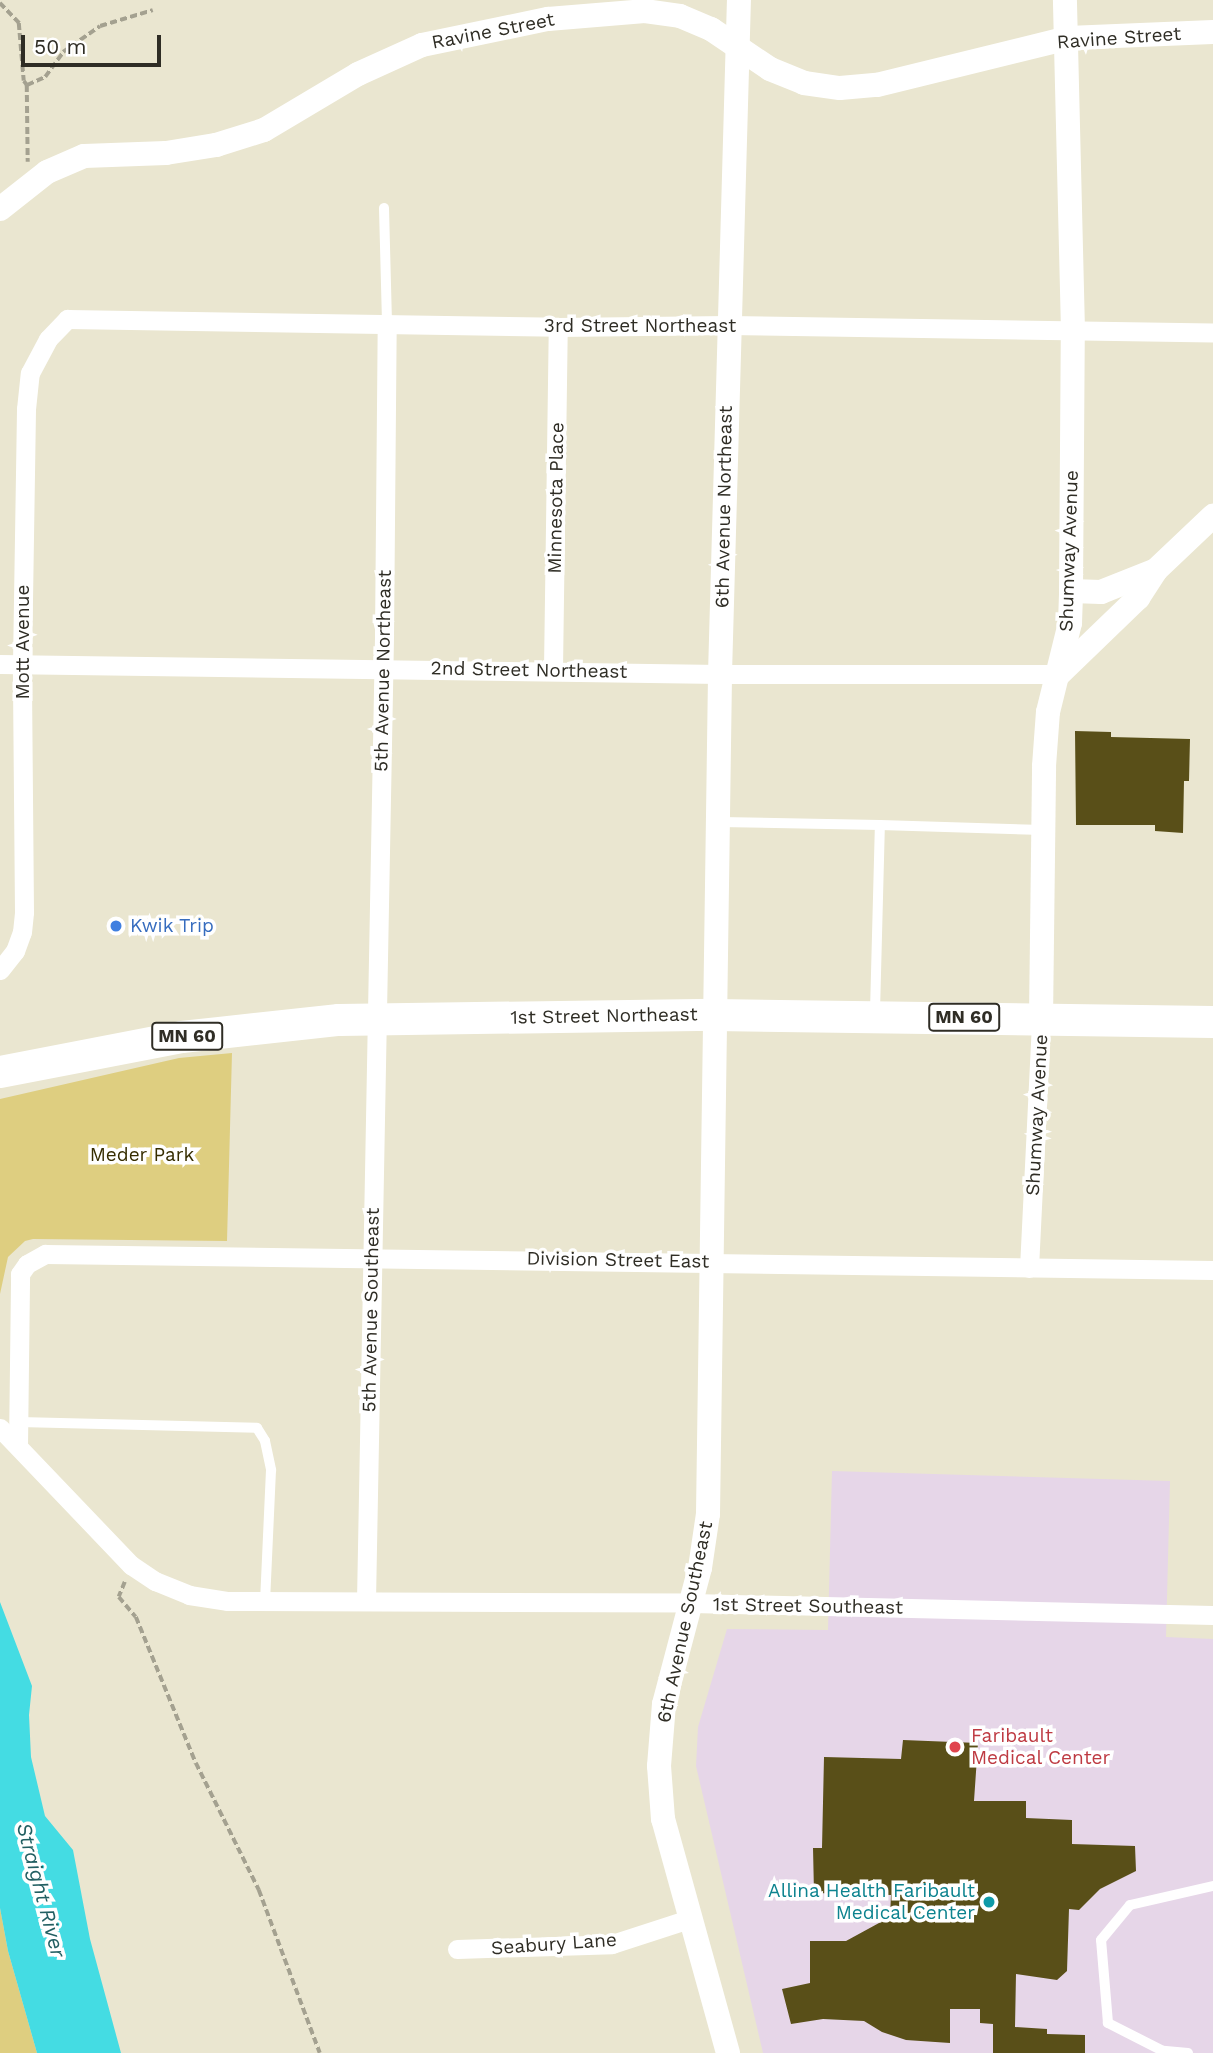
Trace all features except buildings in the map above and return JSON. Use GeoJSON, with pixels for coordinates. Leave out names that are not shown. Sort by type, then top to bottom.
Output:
{"type":"FeatureCollection","features":[{"type":"Feature","properties":{"kind":"main road","name":"1st Street Northeast"},"geometry":{"type":"LineString","coordinates":[[0,1072],[193,1035],[300,1023],[715,1015],[1213,1022]]}},
{"type":"Feature","properties":{"kind":"street","name":"6th Avenue Northeast"},"geometry":{"type":"LineString","coordinates":[[715,1015],[728,325],[739,0]]}},
{"type":"Feature","properties":{"kind":"street","name":"Shumway Avenue"},"geometry":{"type":"LineString","coordinates":[[1029,1268],[1041,1019],[1043,830],[1048,712],[1070,623],[1071,591],[1073,331],[1065,0]]}},
{"type":"Feature","properties":{"kind":"street","name":"Ravine Street"},"geometry":{"type":"LineString","coordinates":[[0,209],[47,172],[84,156],[166,153],[216,145],[264,130],[358,74],[435,42],[548,19],[645,11],[680,16],[711,29],[770,69],[792,78],[840,88],[877,85],[1068,38],[1213,32]]}},
{"type":"Feature","properties":{"kind":"street","name":"3rd Street Northeast"},"geometry":{"type":"LineString","coordinates":[[67,319],[558,327],[728,325],[1213,334]]}},
{"type":"Feature","properties":{"kind":"street","name":"Mott Avenue"},"geometry":{"type":"LineString","coordinates":[[0,970],[15,951],[22,932],[24,912],[22,664],[26,409],[30,373],[48,339],[67,319]]}},
{"type":"Feature","properties":{"kind":"street","name":"5th Avenue Northeast"},"geometry":{"type":"LineString","coordinates":[[377,1020],[387,323]]}},
{"type":"Feature","properties":{"kind":"street","name":"Minnesota Place"},"geometry":{"type":"LineString","coordinates":[[554,669],[558,327]]}},
{"type":"Feature","properties":{"kind":"street"},"geometry":{"type":"LineString","coordinates":[[1059,674],[1138,598],[1156,570],[1213,516]]}},
{"type":"Feature","properties":{"kind":"street"},"geometry":{"type":"LineString","coordinates":[[1071,591],[1101,592],[1156,570]]}},
{"type":"Feature","properties":{"kind":"street","name":"2nd Street Northeast"},"geometry":{"type":"LineString","coordinates":[[0,664],[554,669],[720,674],[1059,674]]}},
{"type":"Feature","properties":{"kind":"street","name":"6th Avenue Southeast"},"geometry":{"type":"LineString","coordinates":[[715,1015],[708,1514],[692,1603],[664,1704],[659,1766],[663,1819],[728,2053]]}},
{"type":"Feature","properties":{"kind":"street","name":"5th Avenue Southeast"},"geometry":{"type":"LineString","coordinates":[[366,1601],[377,1020]]}},
{"type":"Feature","properties":{"kind":"street","name":"Division Street East"},"geometry":{"type":"LineString","coordinates":[[9,1425],[20,1274],[27,1264],[45,1254],[371,1256],[1213,1270]]}},
{"type":"Feature","properties":{"kind":"street","name":"1st Street Southeast"},"geometry":{"type":"LineString","coordinates":[[9,1425],[18,1446],[131,1565],[155,1581],[189,1595],[227,1601],[692,1603],[1213,1615]]}},
{"type":"Feature","properties":{"kind":"street","name":"Seabury Lane"},"geometry":{"type":"LineString","coordinates":[[457,1948],[612,1944],[690,1919]]}},
{"type":"Feature","properties":{"kind":"lane"},"geometry":{"type":"LineString","coordinates":[[384,208],[387,323]]}},
{"type":"Feature","properties":{"kind":"lane"},"geometry":{"type":"LineString","coordinates":[[718,822],[1043,830]]}},
{"type":"Feature","properties":{"kind":"lane"},"geometry":{"type":"LineString","coordinates":[[875,1016],[880,825]]}},
{"type":"Feature","properties":{"kind":"lane"},"geometry":{"type":"LineString","coordinates":[[9,1425],[257,1428],[265,1441],[271,1470],[265,1601]]}},
{"type":"Feature","properties":{"kind":"lane"},"geometry":{"type":"LineString","coordinates":[[1188,2053],[1163,2051],[1108,2023],[1101,1940],[1130,1905],[1213,1886]]}},
{"type":"Feature","properties":{"kind":"path"},"geometry":{"type":"LineString","coordinates":[[0,4],[19,23],[24,80],[27,85],[28,164]]}},
{"type":"Feature","properties":{"kind":"path"},"geometry":{"type":"LineString","coordinates":[[27,85],[45,77],[63,52],[100,26],[153,10]]}},
{"type":"Feature","properties":{"kind":"path"},"geometry":{"type":"LineString","coordinates":[[131,1565],[119,1597],[136,1616],[196,1763],[259,1890],[320,2053]]}},
{"type":"Feature","properties":{"kind":"shaded area","name":"Faribault Medical Center"},"geometry":{"type":"Polygon","coordinates":[[[832,1471],[1170,1481],[1166,1637],[1213,1639],[1213,2053],[763,2053],[696,1766],[698,1727],[727,1629],[828,1630],[832,1471]]]}},
{"type":"Feature","properties":{"kind":"green space","name":"Meder Park"},"geometry":{"type":"Polygon","coordinates":[[[232,1053],[227,1241],[33,1239],[25,1241],[8,1257],[0,1294],[0,1099],[179,1058],[232,1053]]]}},
{"type":"Feature","properties":{"kind":"green space"},"geometry":{"type":"Polygon","coordinates":[[[0,1908],[8,1951],[37,2053],[0,2053],[0,1908]]]}},
{"type":"Feature","properties":{"kind":"water","name":"Straight River"},"geometry":{"type":"Polygon","coordinates":[[[0,1602],[32,1686],[29,1715],[31,1757],[45,1816],[73,1850],[90,1939],[121,2053],[37,2053],[8,1951],[0,1908],[0,1602]]]}},
{"type":"Feature","properties":{"kind":"place","name":"Kwik Trip"},"geometry":{"type":"Point","coordinates":[116,926]}},
{"type":"Feature","properties":{"kind":"place","name":"Faribault Medical Center"},"geometry":{"type":"Point","coordinates":[955,1747]}},
{"type":"Feature","properties":{"kind":"place","name":"Allina Health Faribault Medical Center"},"geometry":{"type":"Point","coordinates":[989,1902]}}]}
